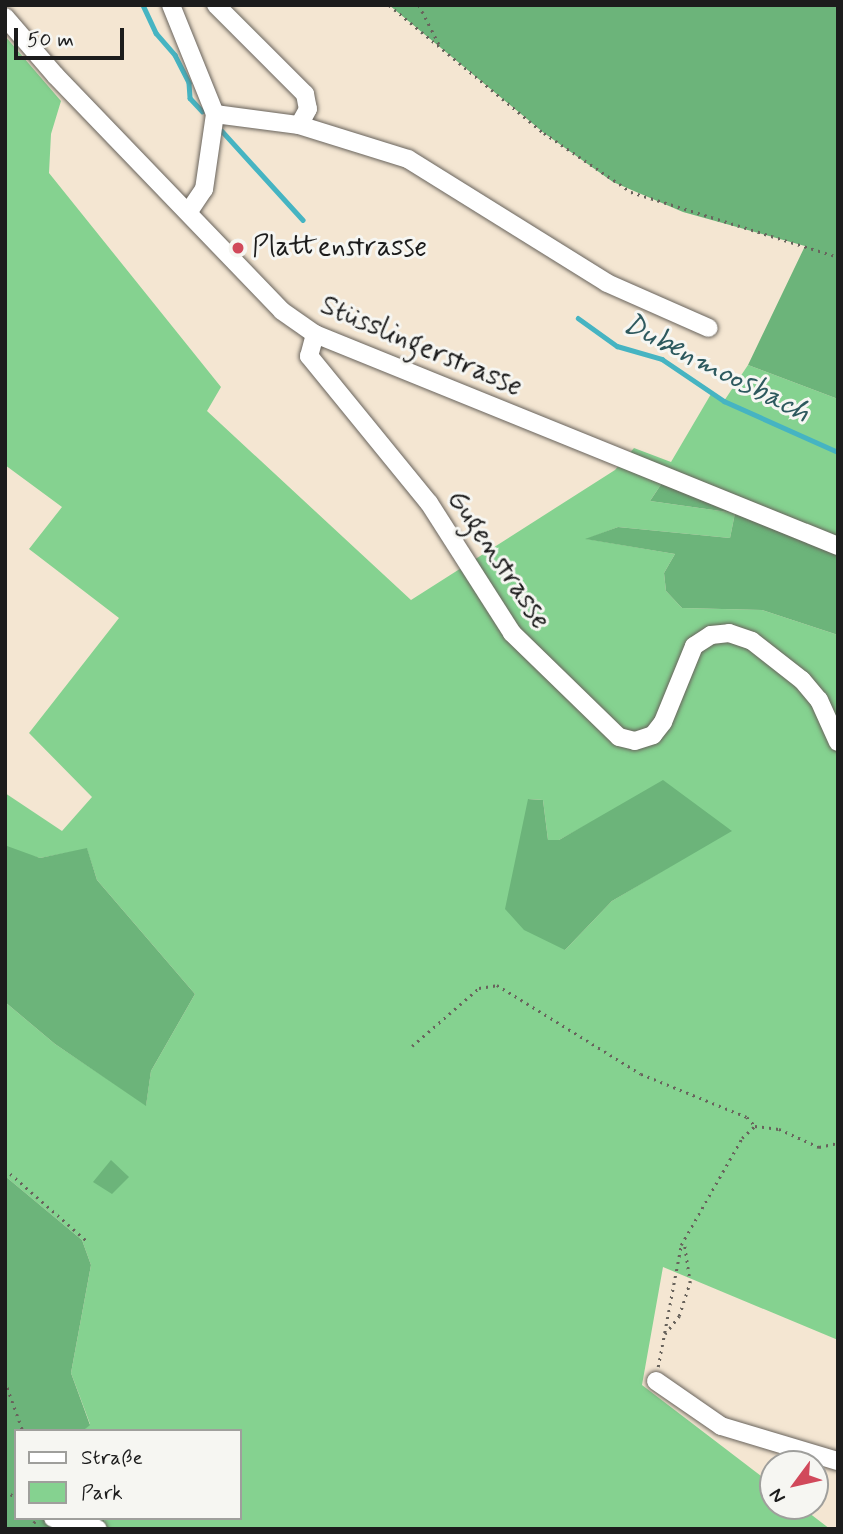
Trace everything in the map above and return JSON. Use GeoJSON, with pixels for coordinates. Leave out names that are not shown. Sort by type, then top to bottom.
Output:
{"type":"FeatureCollection","features":[{"type":"Feature","properties":{"kind":"street"},"geometry":{"type":"LineString","coordinates":[[171,5],[215,114],[208,176],[189,211]]}},
{"type":"Feature","properties":{"kind":"street"},"geometry":{"type":"LineString","coordinates":[[216,5],[305,94],[308,108],[299,125]]}},
{"type":"Feature","properties":{"kind":"street","name":"Stüsslingerstrasse"},"geometry":{"type":"LineString","coordinates":[[5,17],[55,75],[189,211],[282,311],[315,334],[838,546]]}},
{"type":"Feature","properties":{"kind":"street"},"geometry":{"type":"LineString","coordinates":[[215,114],[299,125],[367,144],[431,170],[607,283],[709,328]]}},
{"type":"Feature","properties":{"kind":"street","name":"Gugenstrasse"},"geometry":{"type":"LineString","coordinates":[[315,334],[309,356],[429,503],[512,633],[619,737],[635,741],[653,735],[663,722],[694,646],[711,635],[730,633],[752,641],[802,680],[819,700],[838,742]]}},
{"type":"Feature","properties":{"kind":"street"},"geometry":{"type":"LineString","coordinates":[[656,1381],[684,1405],[721,1426],[838,1461]]}},
{"type":"Feature","properties":{"kind":"street"},"geometry":{"type":"LineString","coordinates":[[62,1520],[98,1529]]}},
{"type":"Feature","properties":{"kind":"path"},"geometry":{"type":"LineString","coordinates":[[389,5],[554,140],[631,192],[838,257]]}},
{"type":"Feature","properties":{"kind":"path"},"geometry":{"type":"LineString","coordinates":[[419,5],[440,47]]}},
{"type":"Feature","properties":{"kind":"path"},"geometry":{"type":"LineString","coordinates":[[412,1046],[480,988],[497,985],[590,1046],[641,1074],[747,1117],[755,1126],[779,1129],[819,1147],[838,1143]]}},
{"type":"Feature","properties":{"kind":"path"},"geometry":{"type":"LineString","coordinates":[[656,1381],[684,1240],[742,1138],[755,1126]]}},
{"type":"Feature","properties":{"kind":"path"},"geometry":{"type":"LineString","coordinates":[[5,1169],[88,1241]]}},
{"type":"Feature","properties":{"kind":"path"},"geometry":{"type":"LineString","coordinates":[[663,1337],[687,1297],[690,1283],[684,1240]]}},
{"type":"Feature","properties":{"kind":"path"},"geometry":{"type":"LineString","coordinates":[[5,1381],[22,1429]]}},
{"type":"Feature","properties":{"kind":"green space"},"geometry":{"type":"Polygon","coordinates":[[[389,5],[838,5],[838,399],[748,365],[805,246],[683,212],[613,182],[544,133],[389,5]]]}},
{"type":"Feature","properties":{"kind":"green space"},"geometry":{"type":"Polygon","coordinates":[[[5,36],[61,101],[51,134],[49,173],[221,387],[207,411],[411,600],[615,470],[634,448],[671,462],[711,394],[724,401],[748,365],[838,399],[838,554],[664,480],[650,501],[735,513],[730,538],[618,527],[587,539],[675,554],[664,573],[666,591],[682,608],[762,610],[838,635],[838,1340],[663,1267],[642,1385],[759,1474],[759,1520],[818,1520],[830,1529],[105,1529],[104,1520],[242,1520],[242,1429],[85,1429],[90,1424],[71,1373],[91,1265],[82,1240],[5,1176],[5,1002],[55,1044],[146,1105],[151,1071],[195,994],[97,880],[87,849],[40,858],[5,849],[5,793],[62,831],[92,797],[29,733],[119,618],[29,549],[62,507],[5,465],[5,36]],[[529,799],[565,950],[612,901],[731,830],[599,818],[559,840],[548,840],[543,800],[529,799]]]}},
{"type":"Feature","properties":{"kind":"green space"},"geometry":{"type":"Polygon","coordinates":[[[664,480],[838,554],[838,635],[762,610],[682,608],[666,591],[664,573],[675,554],[585,539],[618,527],[730,538],[735,513],[650,501],[664,480]]]}},
{"type":"Feature","properties":{"kind":"green space"},"geometry":{"type":"Polygon","coordinates":[[[663,780],[732,831],[612,901],[565,950],[524,930],[505,909],[528,799],[543,800],[548,840],[559,840],[663,780]]]}},
{"type":"Feature","properties":{"kind":"green space"},"geometry":{"type":"Polygon","coordinates":[[[7,846],[40,858],[87,848],[97,880],[195,994],[151,1071],[146,1106],[55,1044],[5,1002],[7,846]]]}},
{"type":"Feature","properties":{"kind":"green space"},"geometry":{"type":"Polygon","coordinates":[[[111,1160],[129,1177],[112,1194],[93,1182],[111,1160]]]}},
{"type":"Feature","properties":{"kind":"green space"},"geometry":{"type":"Polygon","coordinates":[[[5,1176],[82,1240],[91,1265],[71,1373],[90,1425],[85,1429],[14,1429],[14,1520],[104,1520],[105,1529],[5,1529],[5,1176]]]}},
{"type":"Feature","properties":{"kind":"waterway","name":"Dubenmoosbach"},"geometry":{"type":"LineString","coordinates":[[143,5],[156,33],[175,55],[189,83],[190,98],[202,111]]}},
{"type":"Feature","properties":{"kind":"waterway","name":"Dubenmoosbach"},"geometry":{"type":"LineString","coordinates":[[222,131],[303,220]]}},
{"type":"Feature","properties":{"kind":"waterway","name":"Dubenmoosbach"},"geometry":{"type":"LineString","coordinates":[[578,318],[617,346],[662,359],[724,401],[838,452]]}},
{"type":"Feature","properties":{"kind":"place","name":"Plattenstrasse"},"geometry":{"type":"Point","coordinates":[238,248]}}]}
